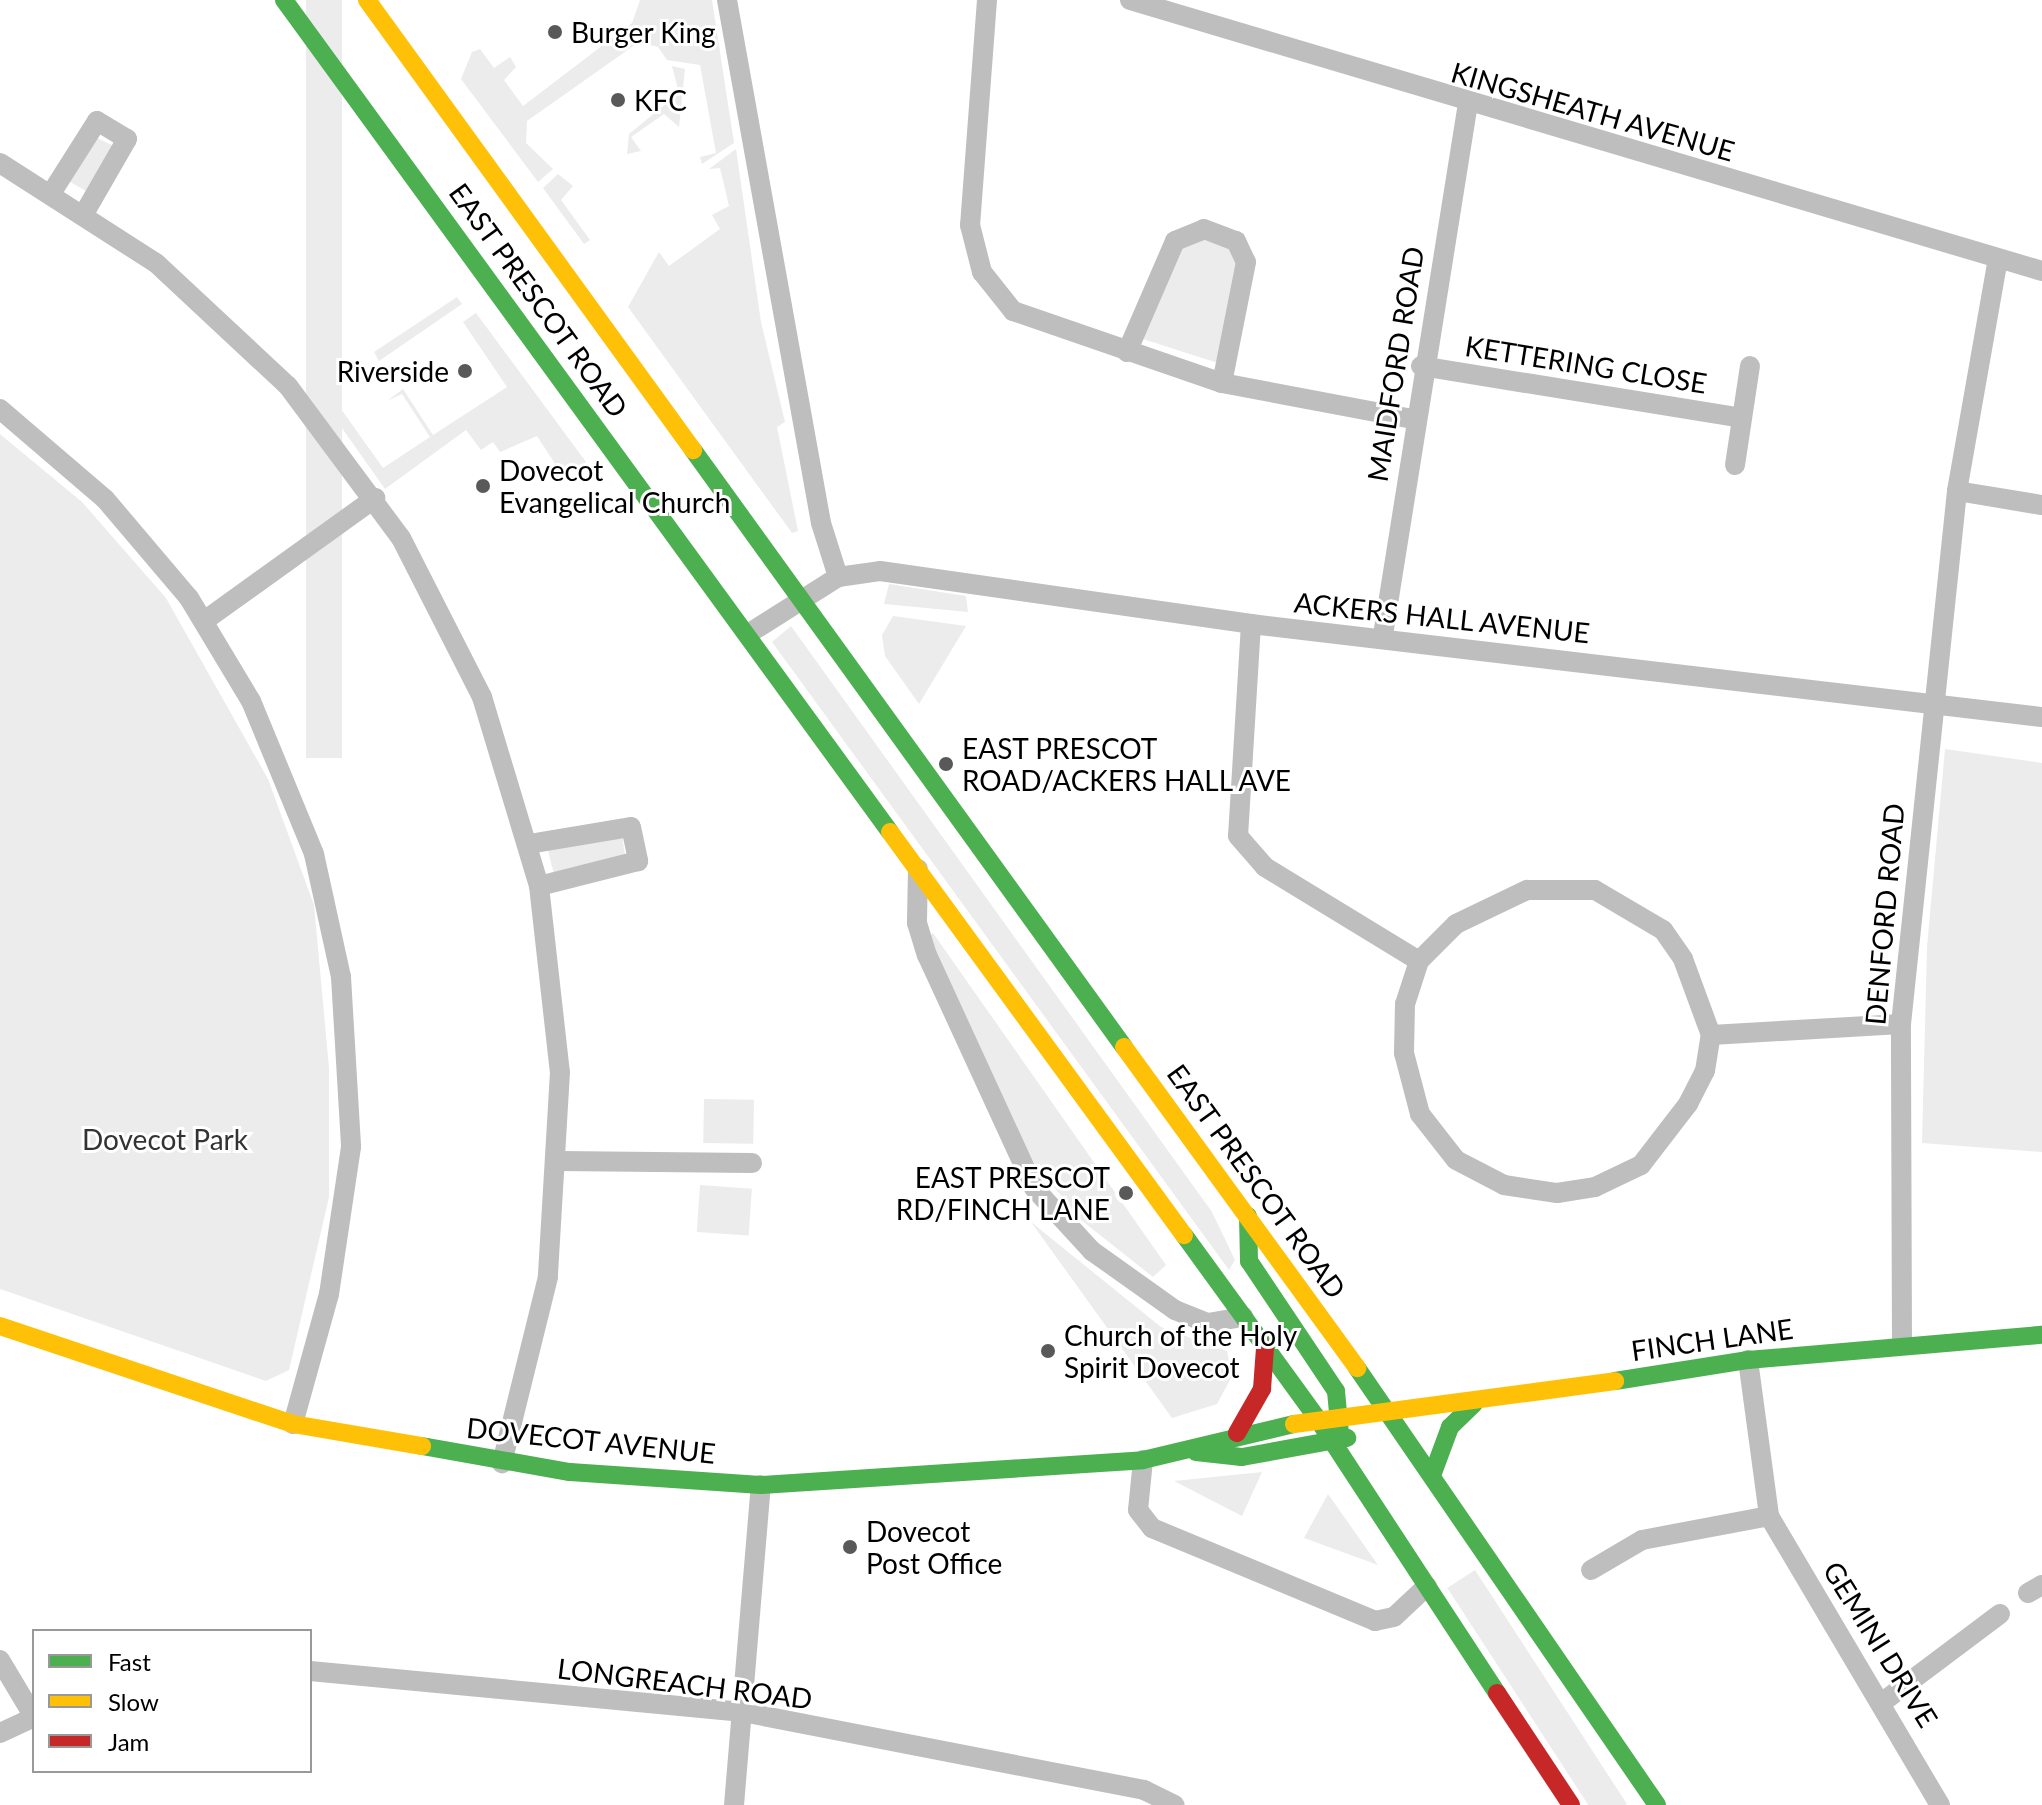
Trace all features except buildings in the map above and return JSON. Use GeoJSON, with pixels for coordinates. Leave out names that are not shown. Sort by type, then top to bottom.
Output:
{"type":"FeatureCollection","features":[{"type":"Feature","properties":{"kind":"main road","name":"EAST PRESCOT ROAD"},"geometry":{"type":"LineString","coordinates":[[284,0],[1317,1418],[1571,1805]]}},
{"type":"Feature","properties":{"kind":"main road","name":"EAST PRESCOT ROAD"},"geometry":{"type":"LineString","coordinates":[[367,0],[1433,1473],[1657,1805]]}},
{"type":"Feature","properties":{"kind":"main road"},"geometry":{"type":"LineString","coordinates":[[1248,1216],[1249,1261],[1336,1391],[1343,1418],[1335,1444]]}},
{"type":"Feature","properties":{"kind":"main road","name":"DOVECOT AVENUE"},"geometry":{"type":"LineString","coordinates":[[0,1326],[293,1424],[502,1463],[761,1485],[1143,1460],[1193,1452],[1237,1433],[1317,1418]]}},
{"type":"Feature","properties":{"kind":"main road","name":"FINCH LANE"},"geometry":{"type":"LineString","coordinates":[[1317,1418],[1392,1416],[1748,1360],[1902,1344],[2042,1335]]}},
{"type":"Feature","properties":{"kind":"main road"},"geometry":{"type":"LineString","coordinates":[[1237,1433],[1262,1389],[1265,1348]]}},
{"type":"Feature","properties":{"kind":"main road"},"geometry":{"type":"LineString","coordinates":[[1433,1473],[1450,1427],[1474,1404]]}},
{"type":"Feature","properties":{"kind":"main road","name":"FINCH LANE"},"geometry":{"type":"LineString","coordinates":[[1335,1444],[1392,1416]]}},
{"type":"Feature","properties":{"kind":"main road","name":"DOVECOT AVENUE"},"geometry":{"type":"LineString","coordinates":[[1193,1452],[1242,1457],[1335,1444]]}},
{"type":"Feature","properties":{"kind":"street"},"geometry":{"type":"LineString","coordinates":[[727,0],[821,523],[838,577],[799,598],[748,634]]}},
{"type":"Feature","properties":{"kind":"street"},"geometry":{"type":"LineString","coordinates":[[987,0],[970,225],[982,272],[1013,311],[1222,383],[1413,419]]}},
{"type":"Feature","properties":{"kind":"street","name":"KINGSHEATH AVENUE"},"geometry":{"type":"LineString","coordinates":[[1130,0],[1468,103],[2042,271]]}},
{"type":"Feature","properties":{"kind":"street","name":"MAIDFORD ROAD"},"geometry":{"type":"LineString","coordinates":[[1383,635],[1421,366],[1468,103]]}},
{"type":"Feature","properties":{"kind":"street"},"geometry":{"type":"LineString","coordinates":[[52,192],[97,121],[127,139],[85,212]]}},
{"type":"Feature","properties":{"kind":"street"},"geometry":{"type":"LineString","coordinates":[[0,163],[85,212],[229,326],[318,420],[375,498],[463,654],[529,844],[539,886],[558,1022],[559,1161],[537,1340],[502,1463]]}},
{"type":"Feature","properties":{"kind":"street"},"geometry":{"type":"LineString","coordinates":[[1127,352],[1175,241],[1204,229],[1236,241],[1246,262],[1222,383]]}},
{"type":"Feature","properties":{"kind":"street","name":"DENFORD ROAD"},"geometry":{"type":"LineString","coordinates":[[1902,1344],[1901,1024],[1931,703],[1957,491],[1998,259]]}},
{"type":"Feature","properties":{"kind":"street","name":"KETTERING CLOSE"},"geometry":{"type":"LineString","coordinates":[[1421,366],[1742,418]]}},
{"type":"Feature","properties":{"kind":"street"},"geometry":{"type":"LineString","coordinates":[[1735,465],[1750,366]]}},
{"type":"Feature","properties":{"kind":"street"},"geometry":{"type":"LineString","coordinates":[[0,409],[105,499],[204,621],[289,785],[314,854],[341,977],[347,1200],[293,1424]]}},
{"type":"Feature","properties":{"kind":"street"},"geometry":{"type":"LineString","coordinates":[[1957,491],[2042,505]]}},
{"type":"Feature","properties":{"kind":"street"},"geometry":{"type":"LineString","coordinates":[[204,621],[375,498]]}},
{"type":"Feature","properties":{"kind":"street","name":"ACKERS HALL AVENUE"},"geometry":{"type":"LineString","coordinates":[[838,577],[880,571],[1251,624],[1383,635],[2042,717]]}},
{"type":"Feature","properties":{"kind":"street"},"geometry":{"type":"LineString","coordinates":[[1251,624],[1238,836],[1265,867],[1419,961]]}},
{"type":"Feature","properties":{"kind":"street"},"geometry":{"type":"LineString","coordinates":[[529,844],[631,827],[638,861],[539,886]]}},
{"type":"Feature","properties":{"kind":"street"},"geometry":{"type":"LineString","coordinates":[[918,869],[917,923],[927,955],[1034,1188],[1092,1251],[1175,1310],[1208,1323],[1243,1317]]}},
{"type":"Feature","properties":{"kind":"street"},"geometry":{"type":"LineString","coordinates":[[1527,890],[1595,890],[1663,930],[1683,959],[1711,1035],[1694,1093],[1641,1165],[1595,1187],[1557,1193],[1504,1185],[1456,1160],[1420,1114],[1404,1053],[1405,1004],[1419,961],[1456,924],[1527,890]]}},
{"type":"Feature","properties":{"kind":"street"},"geometry":{"type":"LineString","coordinates":[[1711,1035],[1901,1024]]}},
{"type":"Feature","properties":{"kind":"street"},"geometry":{"type":"LineString","coordinates":[[559,1161],[752,1163]]}},
{"type":"Feature","properties":{"kind":"street","name":"GEMINI DRIVE"},"geometry":{"type":"LineString","coordinates":[[1748,1360],[1769,1516],[1884,1701],[1940,1805]]}},
{"type":"Feature","properties":{"kind":"street"},"geometry":{"type":"LineString","coordinates":[[1143,1460],[1138,1510],[1152,1528],[1375,1621],[1394,1617],[1427,1586]]}},
{"type":"Feature","properties":{"kind":"street"},"geometry":{"type":"LineString","coordinates":[[734,1805],[761,1485]]}},
{"type":"Feature","properties":{"kind":"street"},"geometry":{"type":"LineString","coordinates":[[1591,1570],[1642,1540],[1769,1516]]}},
{"type":"Feature","properties":{"kind":"street"},"geometry":{"type":"LineString","coordinates":[[1884,1701],[2000,1614]]}},
{"type":"Feature","properties":{"kind":"street"},"geometry":{"type":"LineString","coordinates":[[0,1660],[32,1714]]}},
{"type":"Feature","properties":{"kind":"street","name":"LONGREACH ROAD"},"geometry":{"type":"LineString","coordinates":[[312,1671],[743,1712],[1159,1799]]}},
{"type":"Feature","properties":{"kind":"street"},"geometry":{"type":"LineString","coordinates":[[0,1733],[32,1718]]}},
{"type":"Feature","properties":{"kind":"green space"},"geometry":{"type":"Polygon","coordinates":[[[306,0],[342,0],[342,758],[306,758],[306,0]]]}},
{"type":"Feature","properties":{"kind":"green space"},"geometry":{"type":"Polygon","coordinates":[[[640,0],[712,0],[734,143],[702,164],[700,157],[716,153],[700,65],[667,60],[658,47],[639,42],[527,121],[526,143],[553,169],[538,182],[461,79],[472,52],[480,49],[494,68],[510,57],[516,67],[504,80],[523,106],[632,23],[640,0]]]}},
{"type":"Feature","properties":{"kind":"green space"},"geometry":{"type":"Polygon","coordinates":[[[672,66],[685,69],[679,127],[664,114],[631,137],[641,151],[627,154],[629,134],[679,93],[672,66]]]}},
{"type":"Feature","properties":{"kind":"green space"},"geometry":{"type":"Polygon","coordinates":[[[97,138],[114,146],[91,194],[67,180],[97,138]]]}},
{"type":"Feature","properties":{"kind":"green space"},"geometry":{"type":"Polygon","coordinates":[[[736,149],[761,322],[785,422],[777,427],[798,531],[792,533],[628,307],[659,252],[669,266],[720,229],[712,215],[729,206],[720,168],[709,169],[736,149]]]}},
{"type":"Feature","properties":{"kind":"green space"},"geometry":{"type":"Polygon","coordinates":[[[558,174],[573,186],[561,200],[590,240],[584,244],[543,188],[558,174]]]}},
{"type":"Feature","properties":{"kind":"green space"},"geometry":{"type":"Polygon","coordinates":[[[1205,238],[1229,249],[1236,264],[1218,363],[1143,339],[1184,245],[1205,238]]]}},
{"type":"Feature","properties":{"kind":"green space"},"geometry":{"type":"Polygon","coordinates":[[[457,297],[462,304],[379,361],[374,352],[457,297]]]}},
{"type":"Feature","properties":{"kind":"green space"},"geometry":{"type":"Polygon","coordinates":[[[476,313],[586,462],[563,476],[537,436],[500,452],[493,442],[481,450],[466,430],[385,489],[315,390],[347,369],[345,382],[329,392],[383,468],[430,437],[402,394],[387,401],[403,389],[433,435],[507,387],[463,322],[476,313]]]}},
{"type":"Feature","properties":{"kind":"green space","name":"Dovecot Park"},"geometry":{"type":"Polygon","coordinates":[[[0,434],[82,502],[166,598],[268,779],[314,905],[329,1068],[329,1197],[289,1370],[266,1381],[0,1289],[0,434]]]}},
{"type":"Feature","properties":{"kind":"green space"},"geometry":{"type":"Polygon","coordinates":[[[889,584],[966,596],[968,612],[884,604],[889,584]]]}},
{"type":"Feature","properties":{"kind":"green space"},"geometry":{"type":"Polygon","coordinates":[[[893,616],[966,626],[919,704],[885,656],[882,635],[893,616]]]}},
{"type":"Feature","properties":{"kind":"green space"},"geometry":{"type":"Polygon","coordinates":[[[791,626],[1212,1212],[1235,1260],[1229,1270],[772,642],[791,626]]]}},
{"type":"Feature","properties":{"kind":"green space"},"geometry":{"type":"Polygon","coordinates":[[[1945,749],[2042,763],[2042,1152],[1922,1143],[1927,947],[1945,749]]]}},
{"type":"Feature","properties":{"kind":"green space"},"geometry":{"type":"Polygon","coordinates":[[[622,835],[626,862],[555,878],[547,847],[622,835]]]}},
{"type":"Feature","properties":{"kind":"green space"},"geometry":{"type":"Polygon","coordinates":[[[933,933],[1166,1265],[1153,1277],[1081,1220],[1021,1147],[927,937],[933,933]]]}},
{"type":"Feature","properties":{"kind":"green space"},"geometry":{"type":"Polygon","coordinates":[[[704,1099],[754,1100],[753,1144],[703,1143],[704,1099]]]}},
{"type":"Feature","properties":{"kind":"green space"},"geometry":{"type":"Polygon","coordinates":[[[700,1185],[752,1189],[749,1236],[697,1232],[700,1185]]]}},
{"type":"Feature","properties":{"kind":"green space"},"geometry":{"type":"Polygon","coordinates":[[[1031,1222],[1161,1327],[1227,1351],[1232,1376],[1217,1404],[1172,1418],[1031,1222]]]}},
{"type":"Feature","properties":{"kind":"green space"},"geometry":{"type":"Polygon","coordinates":[[[1262,1472],[1242,1516],[1174,1481],[1262,1472]]]}},
{"type":"Feature","properties":{"kind":"green space"},"geometry":{"type":"Polygon","coordinates":[[[1328,1494],[1378,1565],[1304,1538],[1328,1494]]]}},
{"type":"Feature","properties":{"kind":"green space"},"geometry":{"type":"Polygon","coordinates":[[[1475,1570],[1627,1804],[1588,1805],[1447,1588],[1475,1570]]]}},
{"type":"Feature","properties":{"kind":"traffic: fast"},"geometry":{"type":"LineString","coordinates":[[284,0],[890,832]]}},
{"type":"Feature","properties":{"kind":"traffic: fast"},"geometry":{"type":"LineString","coordinates":[[693,450],[1124,1047]]}},
{"type":"Feature","properties":{"kind":"traffic: fast"},"geometry":{"type":"LineString","coordinates":[[1248,1216],[1249,1261],[1336,1391],[1340,1434]]}},
{"type":"Feature","properties":{"kind":"traffic: fast"},"geometry":{"type":"LineString","coordinates":[[1184,1235],[1317,1418],[1497,1693]]}},
{"type":"Feature","properties":{"kind":"traffic: fast"},"geometry":{"type":"LineString","coordinates":[[1615,1381],[1748,1360],[2042,1335]]}},
{"type":"Feature","properties":{"kind":"traffic: fast"},"geometry":{"type":"LineString","coordinates":[[1357,1368],[1657,1805]]}},
{"type":"Feature","properties":{"kind":"traffic: fast"},"geometry":{"type":"LineString","coordinates":[[1433,1473],[1450,1427],[1474,1404]]}},
{"type":"Feature","properties":{"kind":"traffic: fast"},"geometry":{"type":"LineString","coordinates":[[422,1446],[570,1472],[761,1485],[1143,1460],[1294,1424]]}},
{"type":"Feature","properties":{"kind":"traffic: fast"},"geometry":{"type":"LineString","coordinates":[[1196,1452],[1242,1457],[1347,1438]]}},
{"type":"Feature","properties":{"kind":"traffic: slow"},"geometry":{"type":"LineString","coordinates":[[367,0],[693,450]]}},
{"type":"Feature","properties":{"kind":"traffic: slow"},"geometry":{"type":"LineString","coordinates":[[890,832],[1184,1235]]}},
{"type":"Feature","properties":{"kind":"traffic: slow"},"geometry":{"type":"LineString","coordinates":[[1124,1047],[1357,1368]]}},
{"type":"Feature","properties":{"kind":"traffic: slow"},"geometry":{"type":"LineString","coordinates":[[0,1326],[293,1424],[422,1446]]}},
{"type":"Feature","properties":{"kind":"traffic: slow"},"geometry":{"type":"LineString","coordinates":[[1294,1424],[1615,1381]]}},
{"type":"Feature","properties":{"kind":"traffic: jam"},"geometry":{"type":"LineString","coordinates":[[1237,1433],[1262,1389],[1265,1348]]}},
{"type":"Feature","properties":{"kind":"traffic: jam"},"geometry":{"type":"LineString","coordinates":[[1497,1693],[1571,1805]]}},
{"type":"Feature","properties":{"kind":"place","name":"Burger King"},"geometry":{"type":"Point","coordinates":[555,32]}},
{"type":"Feature","properties":{"kind":"place","name":"KFC"},"geometry":{"type":"Point","coordinates":[618,100]}},
{"type":"Feature","properties":{"kind":"place","name":"Riverside"},"geometry":{"type":"Point","coordinates":[465,371]}},
{"type":"Feature","properties":{"kind":"place","name":"Dovecot Evangelical Church"},"geometry":{"type":"Point","coordinates":[483,486]}},
{"type":"Feature","properties":{"kind":"place","name":"EAST PRESCOT ROAD/ACKERS HALL AVE"},"geometry":{"type":"Point","coordinates":[946,764]}},
{"type":"Feature","properties":{"kind":"place","name":"EAST PRESCOT RD/FINCH LANE"},"geometry":{"type":"Point","coordinates":[1126,1193]}},
{"type":"Feature","properties":{"kind":"place","name":"Church of the Holy Spirit Dovecot"},"geometry":{"type":"Point","coordinates":[1048,1351]}},
{"type":"Feature","properties":{"kind":"place","name":"Dovecot Post Office"},"geometry":{"type":"Point","coordinates":[850,1547]}}]}
